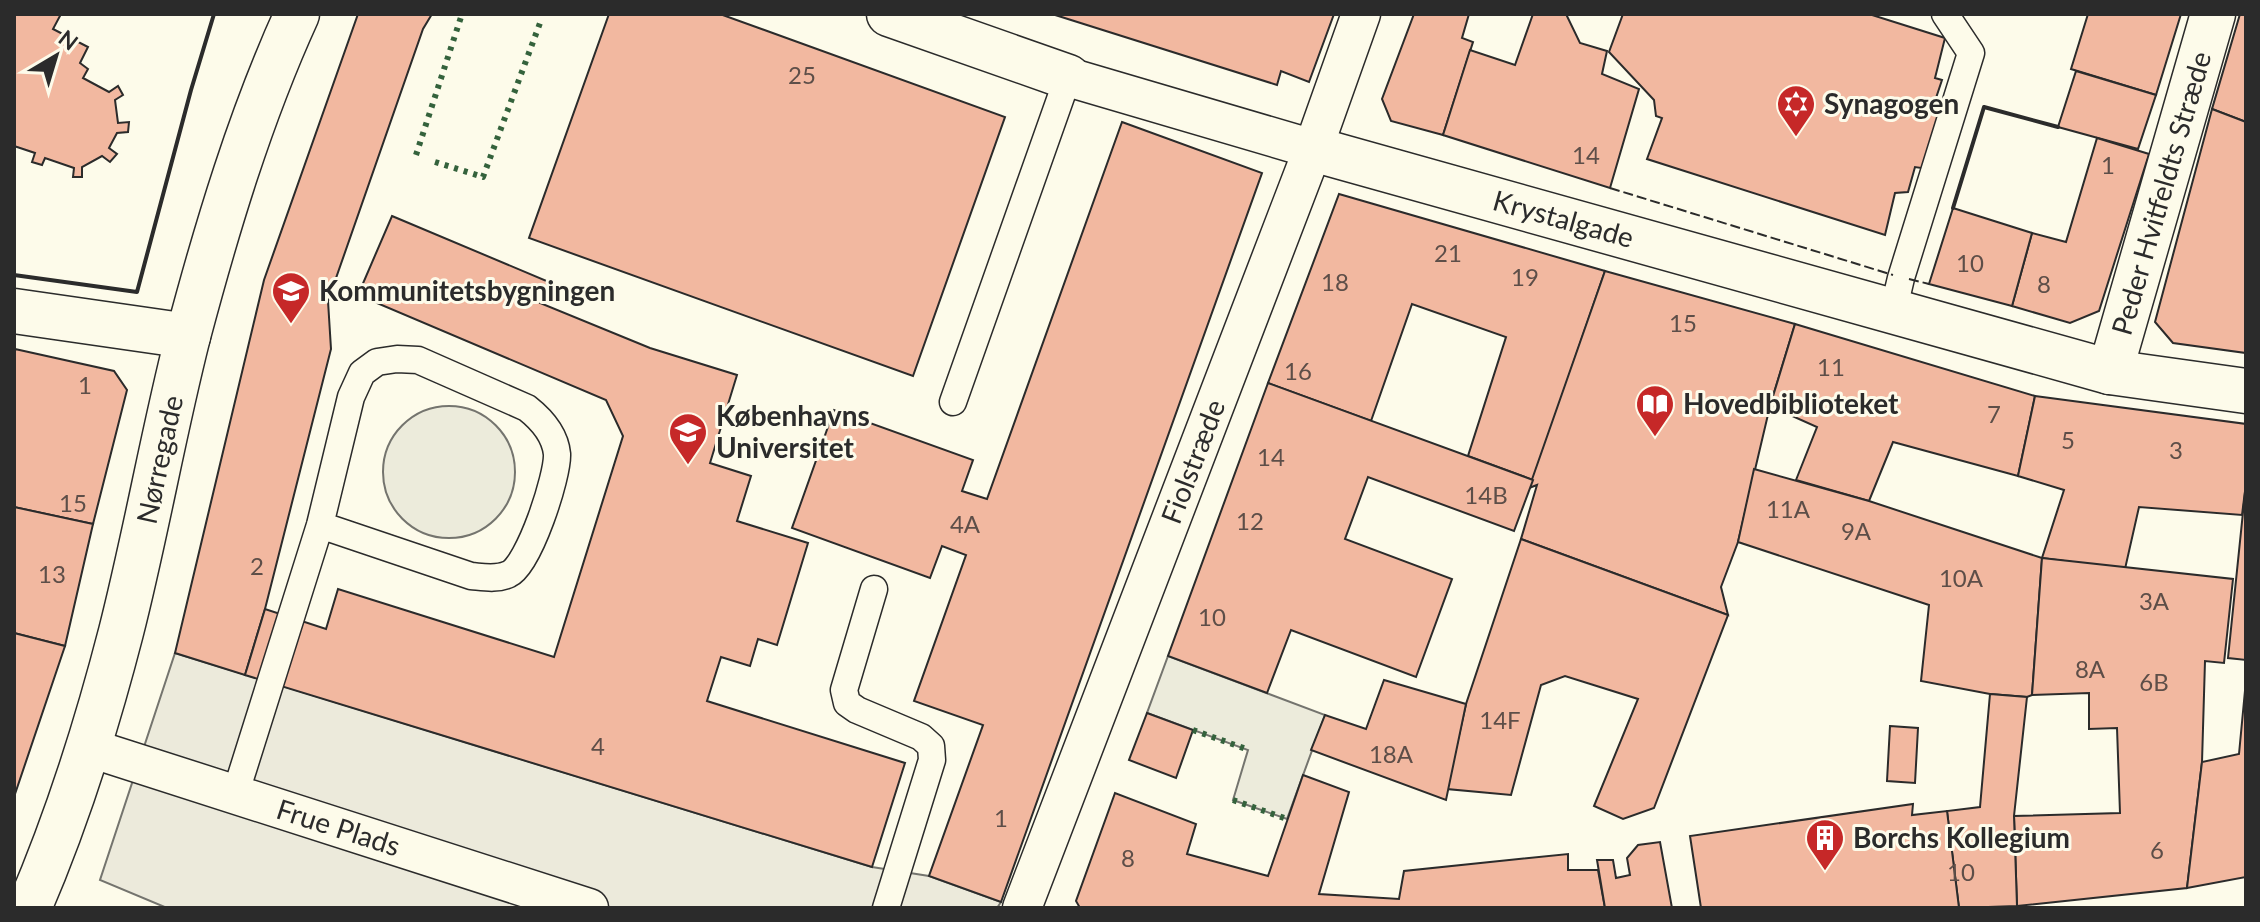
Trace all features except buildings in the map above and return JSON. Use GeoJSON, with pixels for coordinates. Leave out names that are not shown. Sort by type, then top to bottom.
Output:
{"type":"FeatureCollection","features":[{"type":"Feature","properties":{"kind":"street","name":"Nørregade"},"geometry":{"type":"LineString","coordinates":[[25,905],[87,747],[121,632],[188,336],[255,120],[297,14]]}},
{"type":"Feature","properties":{"kind":"street","name":"Krystalgade"},"geometry":{"type":"LineString","coordinates":[[889,14],[1068,77],[1893,312],[2110,372],[2246,391]]}},
{"type":"Feature","properties":{"kind":"street","name":"Fiolstræde"},"geometry":{"type":"LineString","coordinates":[[1022,908],[1313,149],[1361,14]]}},
{"type":"Feature","properties":{"kind":"street","name":"Peder Hvitfeldts Stræde"},"geometry":{"type":"LineString","coordinates":[[2110,372],[2213,14]]}},
{"type":"Feature","properties":{"kind":"street"},"geometry":{"type":"LineString","coordinates":[[14,311],[188,336]]}},
{"type":"Feature","properties":{"kind":"street","name":"Frue Plads"},"geometry":{"type":"LineString","coordinates":[[87,747],[589,908]]}},
{"type":"Feature","properties":{"kind":"lane"},"geometry":{"type":"LineString","coordinates":[[1893,312],[1971,53],[1945,14]]}},
{"type":"Feature","properties":{"kind":"lane"},"geometry":{"type":"LineString","coordinates":[[953,402],[1068,77]]}},
{"type":"Feature","properties":{"kind":"lane"},"geometry":{"type":"LineString","coordinates":[[235,795],[320,525],[351,397],[362,373],[377,362],[418,360],[527,408],[541,419],[557,452],[556,469],[529,550],[520,565],[508,574],[491,578],[471,576],[320,525]]}},
{"type":"Feature","properties":{"kind":"lane"},"geometry":{"type":"LineString","coordinates":[[874,589],[844,690],[847,703],[921,737],[931,746],[932,760],[886,908]]}},
{"type":"Feature","properties":{"kind":"shaded area"},"geometry":{"type":"Polygon","coordinates":[[[449,406],[474,411],[496,425],[510,447],[515,472],[510,497],[496,519],[474,533],[449,538],[424,533],[402,519],[388,497],[383,472],[388,447],[402,425],[424,411],[449,406]]]}},
{"type":"Feature","properties":{"kind":"shaded area"},"geometry":{"type":"Polygon","coordinates":[[[175,653],[872,867],[929,876],[1001,902],[997,908],[167,908],[100,880],[175,653]]]}},
{"type":"Feature","properties":{"kind":"shaded area"},"geometry":{"type":"Polygon","coordinates":[[[1168,656],[1325,715],[1287,819],[1233,800],[1248,750],[1147,713],[1168,656]]]}},
{"type":"Feature","properties":{"kind":"hedge"},"geometry":{"type":"LineString","coordinates":[[416,155],[462,14]]}},
{"type":"Feature","properties":{"kind":"hedge"},"geometry":{"type":"LineString","coordinates":[[435,162],[483,177],[540,23]]}},
{"type":"Feature","properties":{"kind":"hedge"},"geometry":{"type":"LineString","coordinates":[[1193,730],[1249,750]]}},
{"type":"Feature","properties":{"kind":"hedge"},"geometry":{"type":"LineString","coordinates":[[1233,800],[1287,819]]}},
{"type":"Feature","properties":{"kind":"fence"},"geometry":{"type":"LineString","coordinates":[[1610,188],[1893,275]]}},
{"type":"Feature","properties":{"kind":"fence"},"geometry":{"type":"LineString","coordinates":[[1909,279],[1929,284]]}},
{"type":"Feature","properties":{"kind":"wall"},"geometry":{"type":"LineString","coordinates":[[14,275],[137,292],[214,14]]}},
{"type":"Feature","properties":{"kind":"wall"},"geometry":{"type":"LineString","coordinates":[[1953,208],[1984,107],[2058,127]]}},
{"type":"Feature","properties":{"kind":"place","name":"Synagogen"},"geometry":{"type":"Point","coordinates":[1796,138]}},
{"type":"Feature","properties":{"kind":"place","name":"Kommunitetsbygningen"},"geometry":{"type":"Point","coordinates":[291,325]}},
{"type":"Feature","properties":{"kind":"place","name":"Hovedbiblioteket"},"geometry":{"type":"Point","coordinates":[1655,438]}},
{"type":"Feature","properties":{"kind":"place","name":"Københavns Universitet"},"geometry":{"type":"Point","coordinates":[688,466]}},
{"type":"Feature","properties":{"kind":"place","name":"Borchs Kollegium"},"geometry":{"type":"Point","coordinates":[1825,872]}}]}
